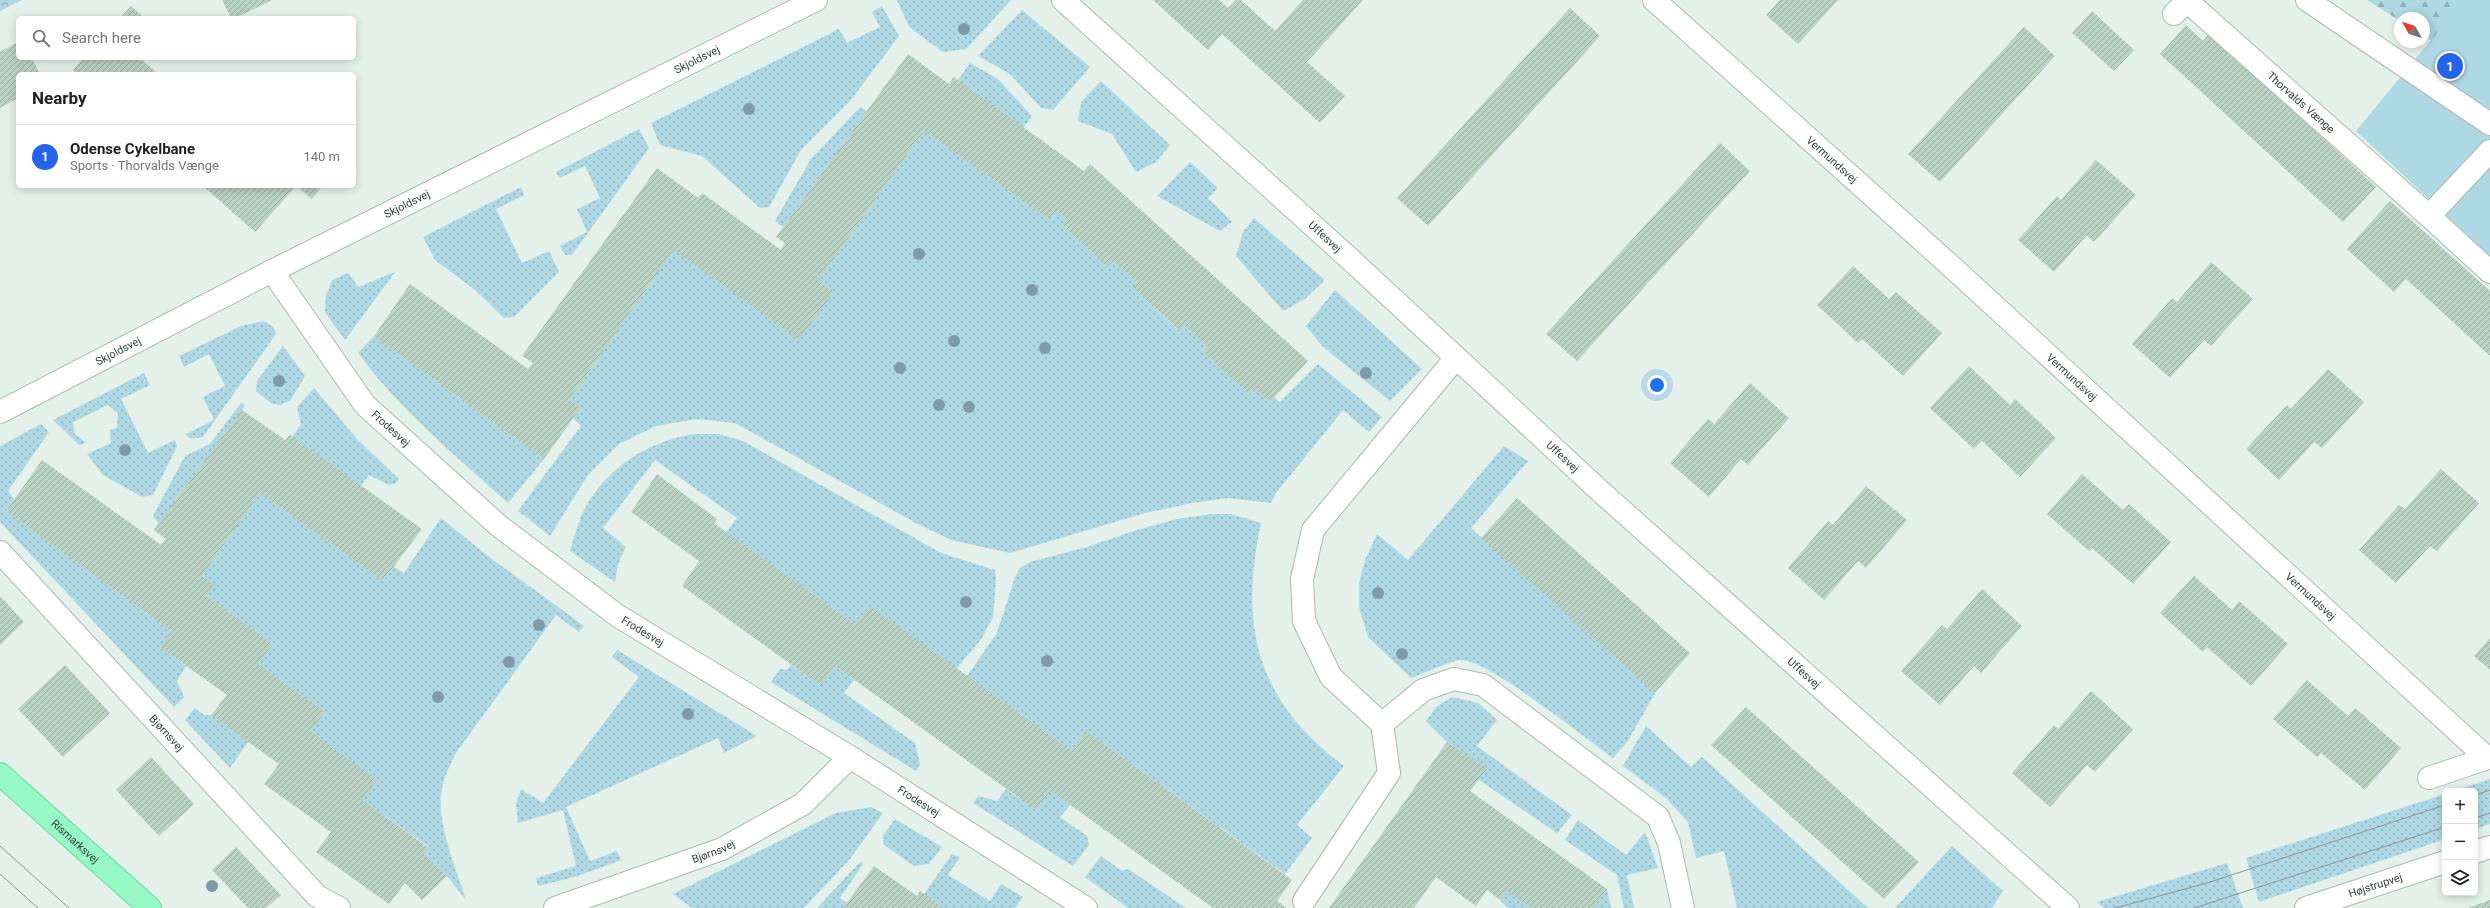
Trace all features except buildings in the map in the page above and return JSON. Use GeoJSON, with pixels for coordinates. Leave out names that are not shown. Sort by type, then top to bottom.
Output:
{"type":"FeatureCollection","features":[{"type":"Feature","properties":{"kind":"main road","name":"Rismarksvej"},"geometry":{"type":"LineString","coordinates":[[0,774],[150,908]]}},
{"type":"Feature","properties":{"kind":"street","name":"Skjoldsvej"},"geometry":{"type":"LineString","coordinates":[[0,412],[272,271],[816,0]]}},
{"type":"Feature","properties":{"kind":"street","name":"Uffesvej"},"geometry":{"type":"LineString","coordinates":[[1063,0],[1345,255],[1455,359],[2068,908]]}},
{"type":"Feature","properties":{"kind":"street","name":"Vermundsvej"},"geometry":{"type":"LineString","coordinates":[[1654,0],[1952,267],[2489,757],[2429,778]]}},
{"type":"Feature","properties":{"kind":"street"},"geometry":{"type":"LineString","coordinates":[[2307,0],[2490,124]]}},
{"type":"Feature","properties":{"kind":"street","name":"Thorvalds Vænge"},"geometry":{"type":"LineString","coordinates":[[2174,14],[2186,1],[2429,216],[2490,272]]}},
{"type":"Feature","properties":{"kind":"street"},"geometry":{"type":"LineString","coordinates":[[2429,216],[2490,151]]}},
{"type":"Feature","properties":{"kind":"street","name":"Frodesvej"},"geometry":{"type":"LineString","coordinates":[[272,271],[365,405],[499,526],[618,616],[850,757],[1086,908]]}},
{"type":"Feature","properties":{"kind":"street"},"geometry":{"type":"LineString","coordinates":[[1304,901],[1389,773],[1382,724],[1331,677],[1304,622],[1302,579],[1313,530],[1455,359]]}},
{"type":"Feature","properties":{"kind":"street","name":"Bjørnsvej"},"geometry":{"type":"LineString","coordinates":[[0,552],[317,896],[339,908]]}},
{"type":"Feature","properties":{"kind":"street"},"geometry":{"type":"LineString","coordinates":[[1382,724],[1423,690],[1454,679],[1483,685],[1658,817],[1669,843],[1683,908]]}},
{"type":"Feature","properties":{"kind":"street","name":"Bjørnsvej"},"geometry":{"type":"LineString","coordinates":[[555,908],[722,849],[803,804],[850,757]]}},
{"type":"Feature","properties":{"kind":"street"},"geometry":{"type":"LineString","coordinates":[[2478,851],[2490,848]]}},
{"type":"Feature","properties":{"kind":"street","name":"Højstrupvej"},"geometry":{"type":"LineString","coordinates":[[2306,908],[2442,863]]}},
{"type":"Feature","properties":{"kind":"green space"},"geometry":{"type":"Polygon","coordinates":[[[0,0],[22,0],[0,11],[0,0]]]}},
{"type":"Feature","properties":{"kind":"green space"},"geometry":{"type":"Polygon","coordinates":[[[897,0],[1011,0],[966,49],[943,52],[909,27],[897,0]]]}},
{"type":"Feature","properties":{"kind":"green space"},"geometry":{"type":"Polygon","coordinates":[[[2367,0],[2490,0],[2490,78],[2430,40],[2430,12],[2394,12],[2394,17],[2367,0]]]}},
{"type":"Feature","properties":{"kind":"green space"},"geometry":{"type":"Polygon","coordinates":[[[2464,0],[2490,0],[2490,256],[2356,131],[2424,48],[2430,48],[2430,41],[2464,0]]]}},
{"type":"Feature","properties":{"kind":"green space"},"geometry":{"type":"Polygon","coordinates":[[[882,6],[899,36],[850,101],[801,150],[769,207],[760,208],[702,156],[660,145],[651,123],[839,29],[847,43],[880,27],[872,12],[882,6]]]}},
{"type":"Feature","properties":{"kind":"green space"},"geometry":{"type":"Polygon","coordinates":[[[1022,10],[1090,67],[1053,110],[1041,108],[1010,74],[978,56],[1022,10]]]}},
{"type":"Feature","properties":{"kind":"green space"},"geometry":{"type":"Polygon","coordinates":[[[970,63],[998,79],[1032,116],[1023,128],[958,80],[970,63]]]}},
{"type":"Feature","properties":{"kind":"green space"},"geometry":{"type":"Polygon","coordinates":[[[1101,81],[1170,145],[1156,162],[1136,172],[1112,134],[1078,121],[1081,102],[1101,81]]]}},
{"type":"Feature","properties":{"kind":"green space"},"geometry":{"type":"Polygon","coordinates":[[[860,107],[867,111],[783,227],[775,221],[811,159],[860,107]]]}},
{"type":"Feature","properties":{"kind":"green space"},"geometry":{"type":"Polygon","coordinates":[[[639,129],[649,148],[572,255],[565,255],[560,246],[587,232],[577,209],[600,198],[585,166],[560,178],[556,172],[639,129]]]}},
{"type":"Feature","properties":{"kind":"green space"},"geometry":{"type":"Polygon","coordinates":[[[924,131],[1049,219],[1057,211],[1067,219],[1062,225],[1107,267],[1113,261],[1138,283],[1133,288],[1178,330],[1184,325],[1208,347],[1203,352],[1249,394],[1255,389],[1270,402],[1274,397],[1280,402],[1318,364],[1382,417],[1369,432],[1343,410],[1276,493],[1271,503],[1229,498],[1192,503],[1145,513],[1010,553],[951,540],[916,523],[735,423],[697,419],[656,426],[619,444],[588,475],[550,536],[518,511],[581,426],[573,418],[581,407],[569,400],[674,250],[799,339],[818,281],[924,131]]]}},
{"type":"Feature","properties":{"kind":"green space"},"geometry":{"type":"Polygon","coordinates":[[[1190,162],[1218,188],[1208,198],[1232,222],[1220,231],[1157,196],[1190,162]]]}},
{"type":"Feature","properties":{"kind":"green space"},"geometry":{"type":"Polygon","coordinates":[[[521,187],[524,195],[496,209],[522,263],[549,251],[559,272],[514,317],[504,318],[474,289],[435,260],[423,237],[521,187]]]}},
{"type":"Feature","properties":{"kind":"green space"},"geometry":{"type":"Polygon","coordinates":[[[1254,218],[1325,280],[1305,299],[1283,311],[1236,256],[1243,232],[1254,218]]]}},
{"type":"Feature","properties":{"kind":"green space"},"geometry":{"type":"Polygon","coordinates":[[[395,272],[345,340],[325,312],[326,295],[332,280],[348,273],[358,287],[395,272]]]}},
{"type":"Feature","properties":{"kind":"green space"},"geometry":{"type":"Polygon","coordinates":[[[1335,290],[1422,369],[1390,401],[1322,346],[1306,326],[1335,290]]]}},
{"type":"Feature","properties":{"kind":"green space"},"geometry":{"type":"Polygon","coordinates":[[[264,321],[273,327],[276,334],[203,437],[189,438],[186,434],[214,420],[203,397],[225,386],[209,354],[184,367],[179,356],[241,326],[264,321]]]}},
{"type":"Feature","properties":{"kind":"green space"},"geometry":{"type":"Polygon","coordinates":[[[374,336],[544,459],[508,503],[410,413],[358,353],[374,336]]]}},
{"type":"Feature","properties":{"kind":"green space"},"geometry":{"type":"Polygon","coordinates":[[[283,346],[305,376],[290,401],[280,405],[271,403],[256,391],[257,381],[283,346]]]}},
{"type":"Feature","properties":{"kind":"green space"},"geometry":{"type":"Polygon","coordinates":[[[144,373],[150,385],[121,399],[148,453],[175,440],[177,446],[153,495],[142,497],[103,475],[87,454],[111,443],[110,430],[117,428],[118,413],[108,405],[73,422],[74,433],[86,443],[79,445],[53,420],[144,373]]]}},
{"type":"Feature","properties":{"kind":"green space"},"geometry":{"type":"Polygon","coordinates":[[[314,388],[357,439],[399,479],[396,483],[389,485],[369,475],[361,486],[292,437],[301,424],[297,407],[314,388]]]}},
{"type":"Feature","properties":{"kind":"green space"},"geometry":{"type":"Polygon","coordinates":[[[241,403],[245,405],[242,410],[159,524],[153,516],[185,456],[210,444],[241,403]]]}},
{"type":"Feature","properties":{"kind":"green space"},"geometry":{"type":"Polygon","coordinates":[[[41,424],[49,432],[8,491],[14,499],[6,511],[171,631],[160,647],[186,666],[177,681],[184,697],[174,707],[0,522],[0,446],[41,424]]]}},
{"type":"Feature","properties":{"kind":"green space"},"geometry":{"type":"Polygon","coordinates":[[[694,434],[719,434],[743,441],[941,553],[995,570],[996,580],[993,617],[982,638],[957,668],[856,625],[726,532],[737,518],[655,460],[603,528],[626,547],[618,564],[615,582],[570,551],[584,510],[604,481],[630,459],[645,450],[660,443],[694,434]]]}},
{"type":"Feature","properties":{"kind":"green space"},"geometry":{"type":"Polygon","coordinates":[[[1504,446],[1528,461],[1471,528],[1655,693],[1628,741],[1613,758],[1538,702],[1494,673],[1476,664],[1458,660],[1411,678],[1368,637],[1359,607],[1359,583],[1365,560],[1377,534],[1408,560],[1504,446]]]}},
{"type":"Feature","properties":{"kind":"green space"},"geometry":{"type":"Polygon","coordinates":[[[260,493],[383,581],[394,567],[404,573],[441,518],[488,556],[584,626],[579,632],[556,615],[456,753],[449,768],[443,783],[441,794],[442,820],[466,900],[447,876],[424,854],[429,847],[362,800],[310,731],[325,712],[258,664],[273,644],[206,596],[214,584],[202,576],[260,493]]]}},
{"type":"Feature","properties":{"kind":"green space"},"geometry":{"type":"Polygon","coordinates":[[[1213,514],[1231,514],[1261,523],[1255,561],[1252,596],[1254,628],[1261,659],[1273,688],[1291,715],[1314,741],[1344,766],[1297,825],[1312,838],[1285,874],[1086,731],[1072,751],[967,676],[997,633],[1015,577],[1020,568],[1030,562],[1087,547],[1137,530],[1177,519],[1213,514]]]}},
{"type":"Feature","properties":{"kind":"green space"},"geometry":{"type":"Polygon","coordinates":[[[617,650],[757,736],[724,753],[718,738],[566,807],[590,861],[617,851],[621,860],[578,876],[538,886],[536,878],[576,866],[563,810],[518,823],[516,804],[521,789],[543,803],[639,677],[612,657],[617,650]]]}},
{"type":"Feature","properties":{"kind":"green space"},"geometry":{"type":"Polygon","coordinates":[[[791,665],[821,686],[835,666],[854,680],[844,693],[915,743],[920,765],[916,771],[771,682],[780,669],[787,670],[791,665]]]}},
{"type":"Feature","properties":{"kind":"green space"},"geometry":{"type":"Polygon","coordinates":[[[1452,697],[1478,703],[1497,720],[1477,746],[1572,815],[1557,833],[1479,780],[1486,769],[1447,742],[1426,721],[1436,707],[1452,697]]]}},
{"type":"Feature","properties":{"kind":"green space"},"geometry":{"type":"Polygon","coordinates":[[[195,708],[204,715],[211,715],[248,742],[230,768],[185,720],[195,708]]]}},
{"type":"Feature","properties":{"kind":"green space"},"geometry":{"type":"Polygon","coordinates":[[[1646,726],[1691,767],[1702,757],[1868,908],[1737,908],[1724,851],[1696,858],[1688,822],[1666,798],[1623,766],[1646,726]]]}},
{"type":"Feature","properties":{"kind":"green space"},"geometry":{"type":"Polygon","coordinates":[[[2490,779],[2490,824],[2478,828],[2478,788],[2463,788],[2490,779]]]}},
{"type":"Feature","properties":{"kind":"green space"},"geometry":{"type":"Polygon","coordinates":[[[1006,789],[1036,810],[1051,791],[1070,805],[1060,817],[1087,836],[1089,845],[1073,866],[973,803],[978,796],[997,801],[1006,789]]]}},
{"type":"Feature","properties":{"kind":"green space"},"geometry":{"type":"Polygon","coordinates":[[[2442,795],[2442,840],[2259,902],[2246,858],[2442,795]]]}},
{"type":"Feature","properties":{"kind":"green space"},"geometry":{"type":"Polygon","coordinates":[[[871,807],[883,813],[850,859],[804,908],[692,908],[673,894],[836,813],[871,807]]]}},
{"type":"Feature","properties":{"kind":"green space"},"geometry":{"type":"Polygon","coordinates":[[[895,819],[942,847],[929,864],[914,866],[883,844],[883,835],[895,819]]]}},
{"type":"Feature","properties":{"kind":"green space"},"geometry":{"type":"Polygon","coordinates":[[[1578,820],[1626,855],[1645,832],[1658,868],[1627,875],[1634,908],[1624,908],[1617,875],[1565,840],[1578,820]]]}},
{"type":"Feature","properties":{"kind":"green space"},"geometry":{"type":"Polygon","coordinates":[[[1952,846],[2003,891],[1992,908],[1895,908],[1952,846]]]}},
{"type":"Feature","properties":{"kind":"green space"},"geometry":{"type":"Polygon","coordinates":[[[952,854],[960,857],[948,875],[990,901],[1001,884],[1023,897],[1015,908],[944,908],[924,894],[952,854]]]}},
{"type":"Feature","properties":{"kind":"green space"},"geometry":{"type":"Polygon","coordinates":[[[1101,856],[1122,871],[1128,869],[1186,908],[1128,908],[1085,877],[1101,856]]]}},
{"type":"Feature","properties":{"kind":"green space"},"geometry":{"type":"Polygon","coordinates":[[[860,862],[863,864],[840,898],[847,903],[843,908],[817,908],[860,862]]]}},
{"type":"Feature","properties":{"kind":"green space"},"geometry":{"type":"Polygon","coordinates":[[[2227,863],[2243,908],[2104,908],[2097,902],[2227,863]]]}},
{"type":"Feature","properties":{"kind":"green space"},"geometry":{"type":"Polygon","coordinates":[[[1607,889],[1611,908],[1593,908],[1607,889]]]}},
{"type":"Feature","properties":{"kind":"green space"},"geometry":{"type":"Polygon","coordinates":[[[1507,891],[1531,908],[1508,908],[1500,900],[1507,891]]]}},
{"type":"Feature","properties":{"kind":"tram line"},"geometry":{"type":"LineString","coordinates":[[2478,794],[2490,790]]}},
{"type":"Feature","properties":{"kind":"tram line"},"geometry":{"type":"LineString","coordinates":[[2115,908],[2207,883],[2442,806]]}},
{"type":"Feature","properties":{"kind":"tram line"},"geometry":{"type":"LineString","coordinates":[[2478,817],[2490,813]]}},
{"type":"Feature","properties":{"kind":"tram line"},"geometry":{"type":"LineString","coordinates":[[2194,908],[2442,828]]}},
{"type":"Feature","properties":{"kind":"tram line"},"geometry":{"type":"LineString","coordinates":[[0,846],[69,908]]}},
{"type":"Feature","properties":{"kind":"tram line"},"geometry":{"type":"LineString","coordinates":[[0,874],[38,908]]}},
{"type":"Feature","properties":{"kind":"place","name":"Odense Cykelbane"},"geometry":{"type":"Point","coordinates":[2450,66]}}]}
